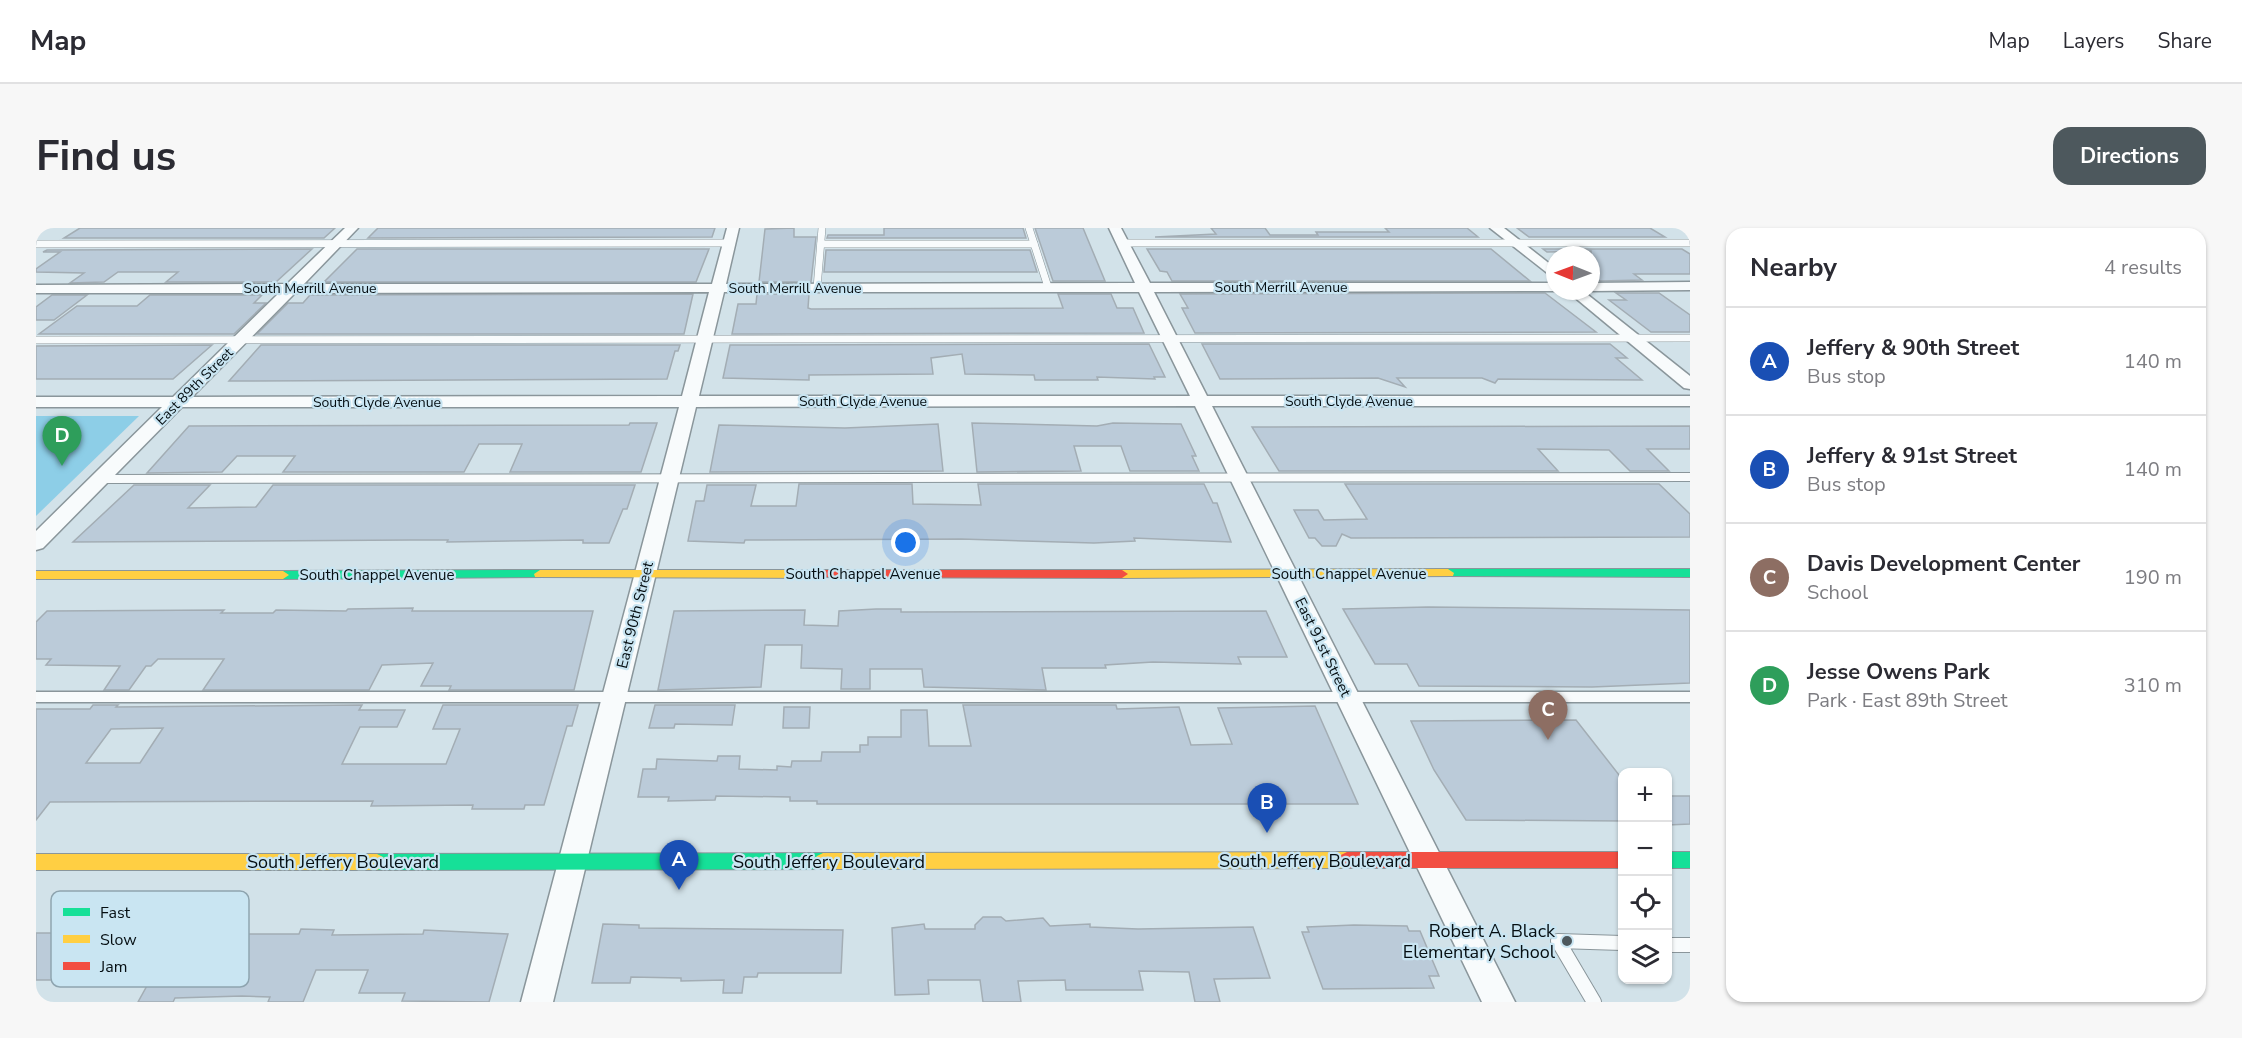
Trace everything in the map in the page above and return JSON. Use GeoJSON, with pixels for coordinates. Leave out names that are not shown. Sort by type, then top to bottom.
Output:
{"type":"FeatureCollection","features":[{"type":"Feature","properties":{"kind":"street","name":"East 89th Street"},"geometry":{"type":"LineString","coordinates":[[36,543],[352,228]]}},
{"type":"Feature","properties":{"kind":"street"},"geometry":{"type":"LineString","coordinates":[[1496,228],[1546,268]]}},
{"type":"Feature","properties":{"kind":"street","name":"East 90th Street"},"geometry":{"type":"LineString","coordinates":[[537,1002],[731,235]]}},
{"type":"Feature","properties":{"kind":"street","name":"East 91st Street"},"geometry":{"type":"LineString","coordinates":[[1118,236],[1499,1002]]}},
{"type":"Feature","properties":{"kind":"street"},"geometry":{"type":"LineString","coordinates":[[1600,287],[1690,286]]}},
{"type":"Feature","properties":{"kind":"street","name":"South Merrill Avenue"},"geometry":{"type":"LineString","coordinates":[[36,289],[1546,287]]}},
{"type":"Feature","properties":{"kind":"street"},"geometry":{"type":"LineString","coordinates":[[1585,300],[1690,384]]}},
{"type":"Feature","properties":{"kind":"street","name":"South Clyde Avenue"},"geometry":{"type":"LineString","coordinates":[[36,402],[1690,401]]}},
{"type":"Feature","properties":{"kind":"street","name":"South Chappel Avenue"},"geometry":{"type":"LineString","coordinates":[[36,575],[1690,573]]}},
{"type":"Feature","properties":{"kind":"street","name":"South Jeffery Boulevard"},"geometry":{"type":"LineString","coordinates":[[36,862],[1618,860]]}},
{"type":"Feature","properties":{"kind":"street"},"geometry":{"type":"LineString","coordinates":[[1672,860],[1690,860]]}},
{"type":"Feature","properties":{"kind":"lane"},"geometry":{"type":"LineString","coordinates":[[817,288],[822,228]]}},
{"type":"Feature","properties":{"kind":"lane"},"geometry":{"type":"LineString","coordinates":[[1029,228],[1048,287]]}},
{"type":"Feature","properties":{"kind":"lane"},"geometry":{"type":"LineString","coordinates":[[36,244],[337,243],[731,235]]}},
{"type":"Feature","properties":{"kind":"lane"},"geometry":{"type":"LineString","coordinates":[[1118,236],[1515,243],[1690,243]]}},
{"type":"Feature","properties":{"kind":"lane"},"geometry":{"type":"LineString","coordinates":[[821,244],[1034,243]]}},
{"type":"Feature","properties":{"kind":"lane"},"geometry":{"type":"LineString","coordinates":[[36,340],[1690,338]]}},
{"type":"Feature","properties":{"kind":"lane"},"geometry":{"type":"LineString","coordinates":[[100,479],[1690,477]]}},
{"type":"Feature","properties":{"kind":"lane"},"geometry":{"type":"LineString","coordinates":[[36,697],[1690,697]]}},
{"type":"Feature","properties":{"kind":"lane"},"geometry":{"type":"LineString","coordinates":[[1594,1002],[1558,941],[1618,943]]}},
{"type":"Feature","properties":{"kind":"lane"},"geometry":{"type":"LineString","coordinates":[[1672,945],[1690,945]]}},
{"type":"Feature","properties":{"kind":"shaded area"},"geometry":{"type":"Polygon","coordinates":[[[36,416],[139,416],[36,516],[36,416]]]}},
{"type":"Feature","properties":{"kind":"building"},"geometry":{"type":"Polygon","coordinates":[[[80,228],[335,228],[324,238],[64,238],[80,228]]]}},
{"type":"Feature","properties":{"kind":"building"},"geometry":{"type":"Polygon","coordinates":[[[378,228],[715,228],[712,237],[368,238],[378,228]]]}},
{"type":"Feature","properties":{"kind":"building"},"geometry":{"type":"Polygon","coordinates":[[[794,228],[794,237],[816,237],[811,282],[759,282],[765,229],[794,228]]]}},
{"type":"Feature","properties":{"kind":"building"},"geometry":{"type":"Polygon","coordinates":[[[884,228],[1023,228],[1026,238],[827,238],[828,235],[884,235],[884,228]]]}},
{"type":"Feature","properties":{"kind":"building"},"geometry":{"type":"Polygon","coordinates":[[[1035,228],[1083,228],[1105,281],[1053,281],[1035,228]]]}},
{"type":"Feature","properties":{"kind":"building"},"geometry":{"type":"Polygon","coordinates":[[[1211,228],[1265,228],[1270,235],[1318,235],[1316,232],[1389,232],[1385,228],[1467,228],[1478,237],[1155,237],[1216,234],[1211,228]]]}},
{"type":"Feature","properties":{"kind":"building"},"geometry":{"type":"Polygon","coordinates":[[[1517,228],[1650,228],[1665,237],[1529,237],[1517,228]]]}},
{"type":"Feature","properties":{"kind":"building"},"geometry":{"type":"Polygon","coordinates":[[[312,249],[276,282],[166,282],[178,272],[118,272],[104,282],[70,283],[84,273],[36,272],[36,269],[60,252],[43,252],[47,250],[312,249]]]}},
{"type":"Feature","properties":{"kind":"building"},"geometry":{"type":"Polygon","coordinates":[[[357,249],[709,249],[696,282],[324,282],[357,249]]]}},
{"type":"Feature","properties":{"kind":"building"},"geometry":{"type":"Polygon","coordinates":[[[1147,249],[1491,249],[1530,281],[1172,281],[1167,272],[1160,271],[1147,249]]]}},
{"type":"Feature","properties":{"kind":"building"},"geometry":{"type":"Polygon","coordinates":[[[1600,249],[1682,249],[1690,254],[1690,274],[1634,274],[1642,280],[1600,281],[1600,249]]]}},
{"type":"Feature","properties":{"kind":"building"},"geometry":{"type":"Polygon","coordinates":[[[826,250],[1030,250],[1037,272],[824,272],[826,250]]]}},
{"type":"Feature","properties":{"kind":"building"},"geometry":{"type":"Polygon","coordinates":[[[1545,293],[1546,300],[1554,300],[1596,332],[1195,333],[1182,308],[1188,308],[1180,294],[1545,293]]]}},
{"type":"Feature","properties":{"kind":"building"},"geometry":{"type":"Polygon","coordinates":[[[1616,293],[1659,293],[1690,315],[1690,332],[1651,332],[1609,300],[1626,300],[1616,293]]]}},
{"type":"Feature","properties":{"kind":"building"},"geometry":{"type":"Polygon","coordinates":[[[693,294],[684,334],[257,334],[288,303],[303,303],[310,295],[693,294]]]}},
{"type":"Feature","properties":{"kind":"building"},"geometry":{"type":"Polygon","coordinates":[[[757,294],[809,294],[808,308],[811,309],[1063,308],[1058,294],[1111,294],[1117,308],[1133,308],[1144,333],[732,334],[738,304],[756,304],[757,294]]]}},
{"type":"Feature","properties":{"kind":"building"},"geometry":{"type":"Polygon","coordinates":[[[52,295],[87,295],[54,320],[36,320],[36,307],[52,295]]]}},
{"type":"Feature","properties":{"kind":"building"},"geometry":{"type":"Polygon","coordinates":[[[150,295],[262,295],[254,303],[266,303],[234,334],[39,334],[77,306],[137,306],[150,295]]]}},
{"type":"Feature","properties":{"kind":"building"},"geometry":{"type":"Polygon","coordinates":[[[1149,344],[1165,377],[1035,380],[1034,375],[965,374],[962,354],[931,358],[933,374],[809,375],[809,380],[723,378],[730,345],[1149,344]]]}},
{"type":"Feature","properties":{"kind":"building"},"geometry":{"type":"Polygon","coordinates":[[[1202,344],[1610,344],[1627,358],[1616,358],[1642,380],[1498,379],[1495,383],[1482,378],[1397,378],[1405,387],[1378,378],[1220,379],[1202,344]]]}},
{"type":"Feature","properties":{"kind":"building"},"geometry":{"type":"Polygon","coordinates":[[[212,345],[173,379],[36,379],[36,346],[212,345]]]}},
{"type":"Feature","properties":{"kind":"building"},"geometry":{"type":"Polygon","coordinates":[[[261,345],[680,345],[678,351],[675,351],[667,379],[229,381],[261,345]]]}},
{"type":"Feature","properties":{"kind":"building"},"geometry":{"type":"Polygon","coordinates":[[[630,423],[657,423],[641,472],[510,472],[522,444],[479,444],[464,472],[283,472],[295,456],[237,456],[222,472],[147,473],[189,426],[629,425],[630,423]]]}},
{"type":"Feature","properties":{"kind":"building"},"geometry":{"type":"Polygon","coordinates":[[[972,423],[1097,426],[1113,423],[1181,424],[1196,456],[1192,456],[1199,471],[1130,471],[1121,446],[1074,446],[1081,471],[977,472],[972,423]]]}},
{"type":"Feature","properties":{"kind":"building"},"geometry":{"type":"Polygon","coordinates":[[[938,424],[943,471],[710,472],[719,425],[845,428],[938,424]]]}},
{"type":"Feature","properties":{"kind":"building"},"geometry":{"type":"Polygon","coordinates":[[[1690,426],[1690,449],[1647,449],[1669,471],[1630,471],[1609,450],[1538,449],[1558,471],[1279,471],[1252,427],[1690,426]]]}},
{"type":"Feature","properties":{"kind":"building"},"geometry":{"type":"Polygon","coordinates":[[[799,484],[912,484],[913,504],[981,505],[978,484],[1204,484],[1213,503],[1217,503],[1231,542],[1134,538],[1135,541],[1094,543],[961,539],[745,540],[744,543],[688,541],[696,501],[704,501],[707,485],[756,485],[751,506],[796,506],[799,484]]]}},
{"type":"Feature","properties":{"kind":"building"},"geometry":{"type":"Polygon","coordinates":[[[1345,484],[1659,484],[1690,514],[1690,537],[1351,538],[1342,534],[1336,546],[1322,546],[1315,538],[1309,538],[1294,510],[1318,510],[1324,520],[1367,519],[1345,484]]]}},
{"type":"Feature","properties":{"kind":"building"},"geometry":{"type":"Polygon","coordinates":[[[134,485],[210,485],[188,508],[256,507],[273,485],[635,485],[627,509],[623,509],[609,543],[583,543],[583,540],[73,542],[134,485]]]}},
{"type":"Feature","properties":{"kind":"building"},"geometry":{"type":"Polygon","coordinates":[[[1428,607],[1690,610],[1690,683],[1592,687],[1419,686],[1407,664],[1375,664],[1343,609],[1428,607]]]}},
{"type":"Feature","properties":{"kind":"building"},"geometry":{"type":"Polygon","coordinates":[[[413,608],[412,611],[593,611],[574,690],[449,690],[451,686],[421,686],[433,663],[382,665],[369,690],[203,690],[224,659],[158,659],[151,666],[146,666],[129,690],[104,690],[120,666],[46,665],[51,659],[36,659],[36,622],[47,611],[224,610],[221,613],[273,613],[276,610],[346,611],[348,609],[413,608]]]}},
{"type":"Feature","properties":{"kind":"building"},"geometry":{"type":"Polygon","coordinates":[[[901,609],[901,612],[1266,611],[1287,657],[1238,657],[1241,664],[1153,662],[1105,665],[1106,668],[1042,668],[1046,690],[924,687],[922,669],[870,669],[870,689],[841,689],[842,669],[801,668],[802,645],[765,645],[761,687],[658,690],[674,611],[805,610],[804,625],[838,626],[839,611],[901,609]]]}},
{"type":"Feature","properties":{"kind":"building"},"geometry":{"type":"Polygon","coordinates":[[[93,705],[118,705],[116,707],[362,705],[359,710],[405,710],[397,727],[360,727],[342,764],[446,764],[460,729],[433,729],[443,705],[578,705],[572,726],[567,726],[544,805],[525,805],[524,809],[472,809],[473,805],[371,806],[373,801],[50,802],[36,820],[36,709],[90,709],[93,705]],[[163,728],[111,729],[86,763],[140,763],[163,728]]]}},
{"type":"Feature","properties":{"kind":"building"},"geometry":{"type":"Polygon","coordinates":[[[655,705],[735,705],[732,725],[675,724],[674,728],[649,728],[655,705]]]}},
{"type":"Feature","properties":{"kind":"building"},"geometry":{"type":"Polygon","coordinates":[[[963,705],[1116,705],[1117,709],[1179,707],[1191,745],[1232,744],[1218,708],[1315,706],[1358,804],[817,804],[817,801],[790,801],[790,797],[716,796],[715,800],[668,801],[669,797],[638,797],[643,769],[656,769],[657,759],[717,761],[718,756],[740,756],[739,769],[777,770],[777,766],[791,767],[792,761],[821,761],[822,752],[860,752],[860,745],[868,745],[868,737],[901,737],[901,710],[927,710],[929,746],[971,746],[963,705]]]}},
{"type":"Feature","properties":{"kind":"building"},"geometry":{"type":"Polygon","coordinates":[[[784,707],[810,707],[809,728],[783,728],[784,707]]]}},
{"type":"Feature","properties":{"kind":"building"},"geometry":{"type":"Polygon","coordinates":[[[1576,720],[1618,774],[1618,821],[1466,820],[1434,770],[1411,721],[1576,720]]]}},
{"type":"Feature","properties":{"kind":"building"},"geometry":{"type":"Polygon","coordinates":[[[1672,796],[1690,796],[1690,824],[1672,825],[1672,796]]]}},
{"type":"Feature","properties":{"kind":"building"},"geometry":{"type":"Polygon","coordinates":[[[983,917],[1001,917],[1006,921],[1043,918],[1050,926],[1090,924],[1090,927],[1138,929],[1253,927],[1270,978],[1214,979],[1220,1002],[1195,1002],[1189,972],[1139,971],[1143,990],[1066,990],[1065,980],[1018,981],[1021,1002],[983,1002],[980,980],[928,980],[929,994],[895,995],[892,928],[924,924],[925,929],[975,929],[975,925],[983,917]]]}},
{"type":"Feature","properties":{"kind":"building"},"geometry":{"type":"Polygon","coordinates":[[[603,924],[639,925],[639,928],[843,930],[841,973],[758,973],[757,977],[744,977],[742,993],[723,993],[724,980],[681,981],[681,978],[631,977],[630,983],[592,983],[603,924]]]}},
{"type":"Feature","properties":{"kind":"building"},"geometry":{"type":"Polygon","coordinates":[[[1407,926],[1409,931],[1420,931],[1439,976],[1429,976],[1434,988],[1323,989],[1302,932],[1309,932],[1307,927],[1407,926]]]}},
{"type":"Feature","properties":{"kind":"building"},"geometry":{"type":"Polygon","coordinates":[[[301,929],[334,930],[332,935],[423,934],[424,930],[508,934],[489,1002],[402,1001],[405,993],[359,993],[368,970],[316,970],[303,1002],[268,1002],[270,997],[242,996],[175,998],[173,1002],[138,1002],[146,987],[249,987],[249,934],[299,934],[301,929]]]}},
{"type":"Feature","properties":{"kind":"building"},"geometry":{"type":"Polygon","coordinates":[[[36,933],[51,933],[51,980],[36,980],[36,933]]]}},
{"type":"Feature","properties":{"kind":"traffic: fast"},"geometry":{"type":"LineString","coordinates":[[1448,573],[1690,573]]}},
{"type":"Feature","properties":{"kind":"traffic: fast"},"geometry":{"type":"LineString","coordinates":[[283,575],[540,574]]}},
{"type":"Feature","properties":{"kind":"traffic: fast"},"geometry":{"type":"LineString","coordinates":[[1672,860],[1690,860]]}},
{"type":"Feature","properties":{"kind":"traffic: fast"},"geometry":{"type":"LineString","coordinates":[[377,862],[823,861]]}},
{"type":"Feature","properties":{"kind":"traffic: slow"},"geometry":{"type":"LineString","coordinates":[[1122,574],[1448,573]]}},
{"type":"Feature","properties":{"kind":"traffic: slow"},"geometry":{"type":"LineString","coordinates":[[540,574],[812,574]]}},
{"type":"Feature","properties":{"kind":"traffic: slow"},"geometry":{"type":"LineString","coordinates":[[36,575],[283,575]]}},
{"type":"Feature","properties":{"kind":"traffic: slow"},"geometry":{"type":"LineString","coordinates":[[823,861],[1347,860]]}},
{"type":"Feature","properties":{"kind":"traffic: slow"},"geometry":{"type":"LineString","coordinates":[[36,862],[377,862]]}},
{"type":"Feature","properties":{"kind":"traffic: jam"},"geometry":{"type":"LineString","coordinates":[[812,574],[1122,574]]}},
{"type":"Feature","properties":{"kind":"traffic: jam"},"geometry":{"type":"LineString","coordinates":[[1347,860],[1618,860]]}},
{"type":"Feature","properties":{"kind":"place","name":"Jesse Owens Park"},"geometry":{"type":"Point","coordinates":[62,466]}},
{"type":"Feature","properties":{"kind":"place","name":"Davis Development Center"},"geometry":{"type":"Point","coordinates":[1548,740]}},
{"type":"Feature","properties":{"kind":"place","name":"Jeffery & 91st Street"},"geometry":{"type":"Point","coordinates":[1267,833]}},
{"type":"Feature","properties":{"kind":"place","name":"Jeffery & 90th Street"},"geometry":{"type":"Point","coordinates":[679,890]}},
{"type":"Feature","properties":{"kind":"place","name":"Robert A. Black Elementary School"},"geometry":{"type":"Point","coordinates":[1567,941]}}]}
